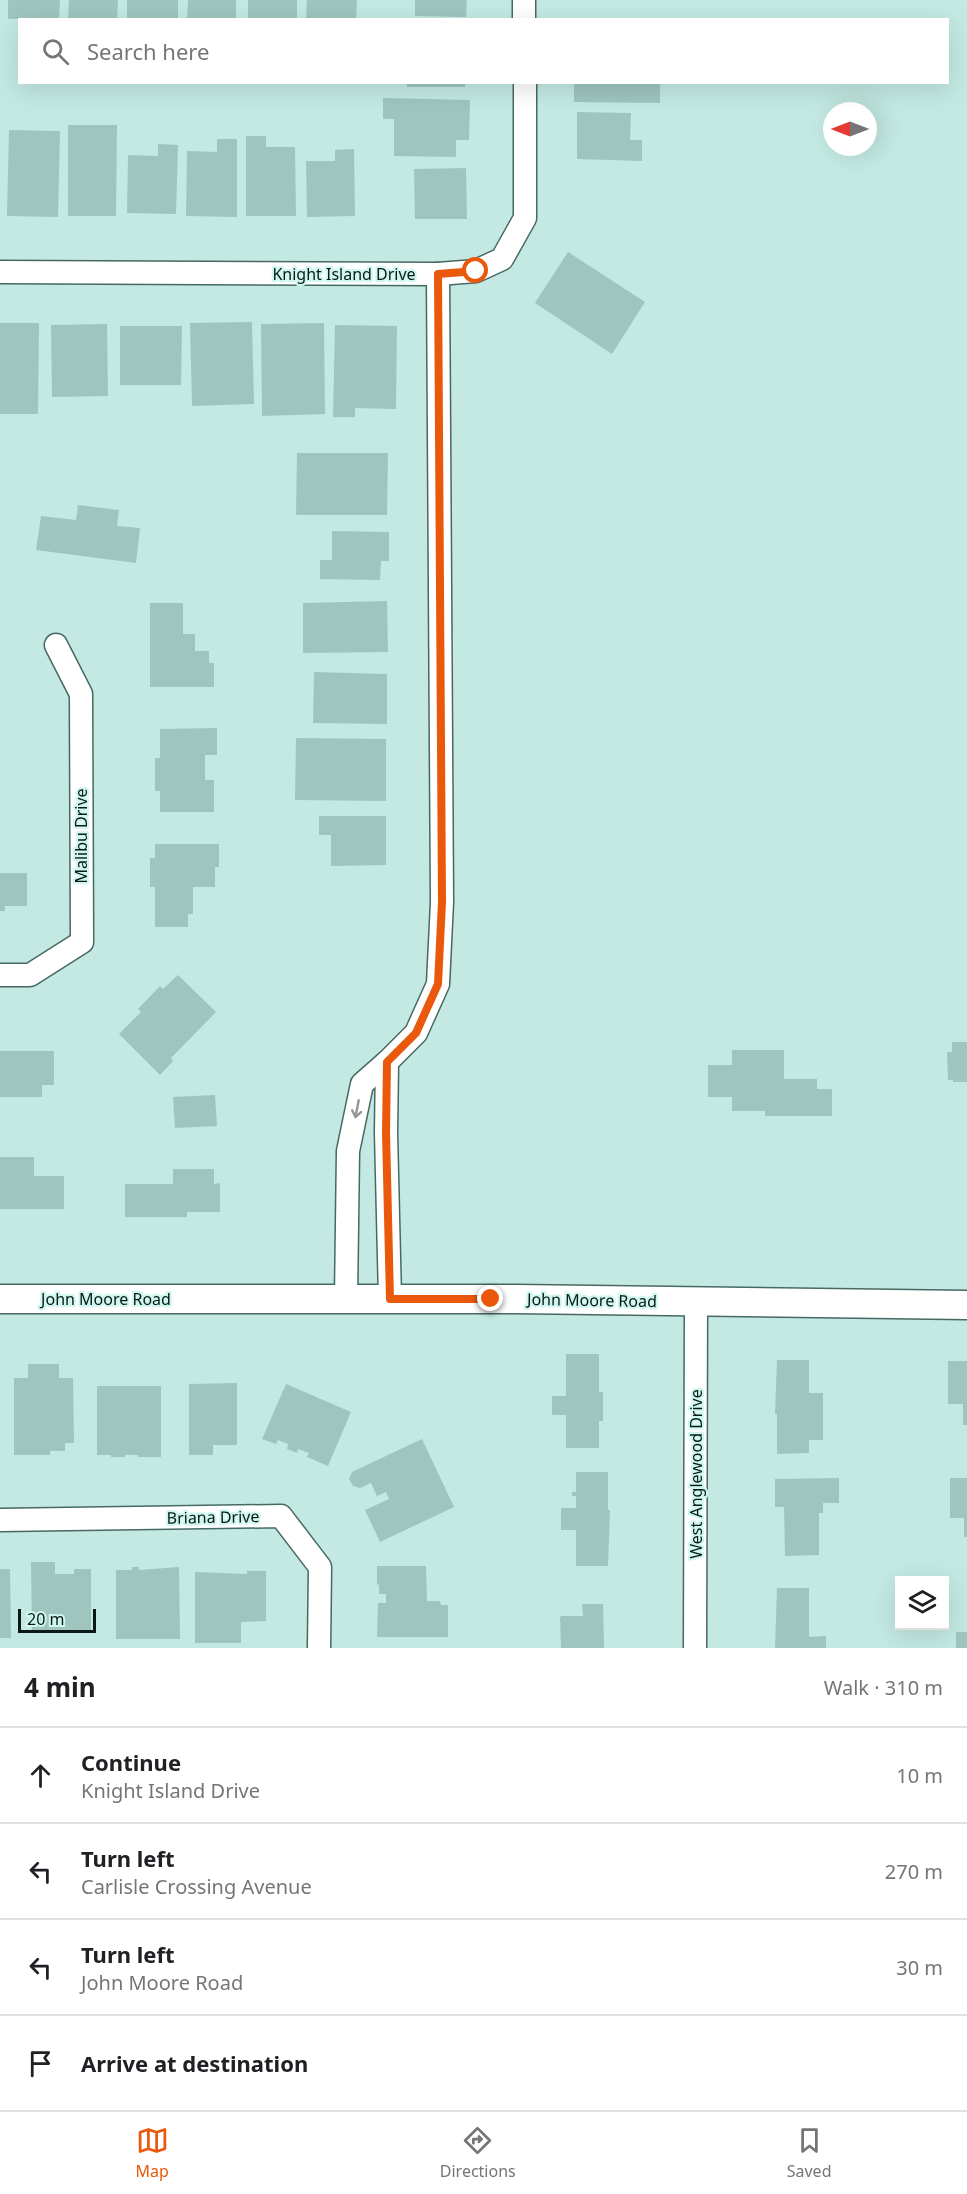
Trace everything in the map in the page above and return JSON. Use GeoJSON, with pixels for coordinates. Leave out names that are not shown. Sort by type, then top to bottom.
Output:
{"type":"FeatureCollection","features":[{"type":"Feature","properties":{"kind":"street"},"geometry":{"type":"LineString","coordinates":[[524,0],[524,18]]}},
{"type":"Feature","properties":{"kind":"street","name":"Knight Island Drive"},"geometry":{"type":"LineString","coordinates":[[0,272],[438,274],[476,271],[502,259],[525,218],[525,84]]}},
{"type":"Feature","properties":{"kind":"street"},"geometry":{"type":"LineString","coordinates":[[346,1299],[348,1151],[362,1083],[416,1033],[438,984],[442,890],[438,274]]}},
{"type":"Feature","properties":{"kind":"street","name":"Malibu Drive"},"geometry":{"type":"LineString","coordinates":[[0,975],[30,975],[82,942],[81,694],[56,645]]}},
{"type":"Feature","properties":{"kind":"street"},"geometry":{"type":"LineString","coordinates":[[387,1062],[386,1133],[390,1299]]}},
{"type":"Feature","properties":{"kind":"street","name":"John Moore Road"},"geometry":{"type":"LineString","coordinates":[[0,1299],[390,1299],[967,1305]]}},
{"type":"Feature","properties":{"kind":"street","name":"West Anglewood Drive"},"geometry":{"type":"LineString","coordinates":[[695,1648],[696,1301]]}},
{"type":"Feature","properties":{"kind":"street","name":"Briana Drive"},"geometry":{"type":"LineString","coordinates":[[0,1520],[281,1516],[320,1567],[319,1648]]}},
{"type":"Feature","properties":{"kind":"building"},"geometry":{"type":"Polygon","coordinates":[[[8,0],[60,0],[59,18],[8,19],[8,0]]]}},
{"type":"Feature","properties":{"kind":"building"},"geometry":{"type":"Polygon","coordinates":[[[69,0],[118,0],[117,18],[68,18],[69,0]]]}},
{"type":"Feature","properties":{"kind":"building"},"geometry":{"type":"Polygon","coordinates":[[[127,0],[178,0],[178,18],[127,18],[127,0]]]}},
{"type":"Feature","properties":{"kind":"building"},"geometry":{"type":"Polygon","coordinates":[[[188,0],[236,0],[236,18],[187,18],[188,0]]]}},
{"type":"Feature","properties":{"kind":"building"},"geometry":{"type":"Polygon","coordinates":[[[248,0],[297,0],[297,18],[248,18],[248,0]]]}},
{"type":"Feature","properties":{"kind":"building"},"geometry":{"type":"Polygon","coordinates":[[[307,0],[357,0],[356,18],[306,18],[307,0]]]}},
{"type":"Feature","properties":{"kind":"building"},"geometry":{"type":"Polygon","coordinates":[[[415,0],[467,0],[466,17],[415,16],[415,0]]]}},
{"type":"Feature","properties":{"kind":"building"},"geometry":{"type":"Polygon","coordinates":[[[407,84],[465,84],[465,87],[407,87],[407,84]]]}},
{"type":"Feature","properties":{"kind":"building"},"geometry":{"type":"Polygon","coordinates":[[[574,84],[660,84],[660,103],[574,102],[574,84]]]}},
{"type":"Feature","properties":{"kind":"building"},"geometry":{"type":"Polygon","coordinates":[[[383,98],[470,100],[469,140],[456,140],[456,157],[394,156],[394,119],[383,119],[383,98]]]}},
{"type":"Feature","properties":{"kind":"building"},"geometry":{"type":"Polygon","coordinates":[[[577,112],[631,113],[630,140],[642,140],[642,161],[577,159],[577,112]]]}},
{"type":"Feature","properties":{"kind":"building"},"geometry":{"type":"Polygon","coordinates":[[[68,125],[117,125],[116,216],[68,216],[68,125]]]}},
{"type":"Feature","properties":{"kind":"building"},"geometry":{"type":"Polygon","coordinates":[[[9,130],[60,131],[58,217],[7,216],[9,130]]]}},
{"type":"Feature","properties":{"kind":"building"},"geometry":{"type":"Polygon","coordinates":[[[246,136],[266,136],[266,147],[295,147],[296,216],[246,216],[246,136]]]}},
{"type":"Feature","properties":{"kind":"building"},"geometry":{"type":"Polygon","coordinates":[[[217,139],[237,139],[237,217],[186,216],[187,151],[217,152],[217,139]]]}},
{"type":"Feature","properties":{"kind":"building"},"geometry":{"type":"Polygon","coordinates":[[[158,144],[178,145],[176,214],[127,213],[128,155],[158,156],[158,144]]]}},
{"type":"Feature","properties":{"kind":"building"},"geometry":{"type":"Polygon","coordinates":[[[354,149],[355,216],[307,217],[306,161],[335,161],[335,150],[354,149]]]}},
{"type":"Feature","properties":{"kind":"building"},"geometry":{"type":"Polygon","coordinates":[[[466,168],[467,219],[415,219],[414,169],[466,168]]]}},
{"type":"Feature","properties":{"kind":"building"},"geometry":{"type":"Polygon","coordinates":[[[568,252],[645,302],[612,354],[535,303],[568,252]]]}},
{"type":"Feature","properties":{"kind":"building"},"geometry":{"type":"Polygon","coordinates":[[[252,322],[254,404],[192,406],[190,323],[252,322]]]}},
{"type":"Feature","properties":{"kind":"building"},"geometry":{"type":"Polygon","coordinates":[[[0,323],[39,323],[38,414],[0,414],[0,323]]]}},
{"type":"Feature","properties":{"kind":"building"},"geometry":{"type":"Polygon","coordinates":[[[324,323],[325,414],[262,416],[261,324],[324,323]]]}},
{"type":"Feature","properties":{"kind":"building"},"geometry":{"type":"Polygon","coordinates":[[[107,324],[108,396],[52,397],[51,325],[107,324]]]}},
{"type":"Feature","properties":{"kind":"building"},"geometry":{"type":"Polygon","coordinates":[[[335,325],[397,326],[396,409],[355,408],[355,417],[333,417],[335,325]]]}},
{"type":"Feature","properties":{"kind":"building"},"geometry":{"type":"Polygon","coordinates":[[[120,326],[182,326],[181,385],[120,385],[120,326]]]}},
{"type":"Feature","properties":{"kind":"building"},"geometry":{"type":"Polygon","coordinates":[[[297,453],[388,453],[387,515],[296,515],[297,453]]]}},
{"type":"Feature","properties":{"kind":"building"},"geometry":{"type":"Polygon","coordinates":[[[78,505],[119,510],[117,526],[140,528],[136,563],[36,550],[41,516],[76,520],[78,505]]]}},
{"type":"Feature","properties":{"kind":"building"},"geometry":{"type":"Polygon","coordinates":[[[332,531],[389,532],[389,561],[381,561],[380,580],[320,579],[320,560],[332,560],[332,531]]]}},
{"type":"Feature","properties":{"kind":"building"},"geometry":{"type":"Polygon","coordinates":[[[387,601],[388,652],[303,653],[303,603],[387,601]]]}},
{"type":"Feature","properties":{"kind":"building"},"geometry":{"type":"Polygon","coordinates":[[[150,603],[183,603],[183,634],[195,634],[195,651],[209,651],[209,663],[214,663],[214,687],[150,687],[150,603]]]}},
{"type":"Feature","properties":{"kind":"building"},"geometry":{"type":"Polygon","coordinates":[[[314,672],[387,674],[387,724],[313,723],[314,672]]]}},
{"type":"Feature","properties":{"kind":"building"},"geometry":{"type":"Polygon","coordinates":[[[217,728],[217,755],[205,755],[205,780],[214,780],[214,812],[160,812],[160,791],[155,791],[155,758],[160,758],[160,729],[217,728]]]}},
{"type":"Feature","properties":{"kind":"building"},"geometry":{"type":"Polygon","coordinates":[[[296,738],[386,739],[386,801],[295,800],[296,738]]]}},
{"type":"Feature","properties":{"kind":"building"},"geometry":{"type":"Polygon","coordinates":[[[319,816],[386,816],[386,865],[331,866],[331,835],[319,835],[319,816]]]}},
{"type":"Feature","properties":{"kind":"building"},"geometry":{"type":"Polygon","coordinates":[[[155,844],[219,844],[219,867],[215,867],[215,887],[193,887],[193,914],[188,914],[188,927],[155,927],[155,887],[150,887],[150,858],[155,858],[155,844]]]}},
{"type":"Feature","properties":{"kind":"building"},"geometry":{"type":"Polygon","coordinates":[[[0,873],[27,873],[27,906],[5,906],[5,911],[0,911],[0,873]]]}},
{"type":"Feature","properties":{"kind":"building"},"geometry":{"type":"Polygon","coordinates":[[[178,975],[216,1012],[171,1058],[173,1061],[160,1075],[119,1034],[141,1012],[138,1009],[160,986],[163,989],[178,975]]]}},
{"type":"Feature","properties":{"kind":"building"},"geometry":{"type":"Polygon","coordinates":[[[952,1042],[967,1042],[967,1082],[948,1080],[947,1052],[952,1052],[952,1042]]]}},
{"type":"Feature","properties":{"kind":"building"},"geometry":{"type":"Polygon","coordinates":[[[732,1050],[784,1050],[784,1079],[817,1079],[817,1089],[832,1089],[832,1116],[765,1116],[765,1111],[732,1111],[732,1097],[708,1097],[708,1065],[732,1065],[732,1050]]]}},
{"type":"Feature","properties":{"kind":"building"},"geometry":{"type":"Polygon","coordinates":[[[0,1051],[54,1051],[54,1085],[42,1085],[42,1097],[0,1097],[0,1051]]]}},
{"type":"Feature","properties":{"kind":"building"},"geometry":{"type":"Polygon","coordinates":[[[215,1095],[217,1126],[175,1128],[173,1097],[215,1095]]]}},
{"type":"Feature","properties":{"kind":"building"},"geometry":{"type":"Polygon","coordinates":[[[0,1157],[34,1157],[34,1176],[64,1176],[64,1209],[0,1209],[0,1157]]]}},
{"type":"Feature","properties":{"kind":"building"},"geometry":{"type":"Polygon","coordinates":[[[173,1169],[214,1169],[214,1184],[220,1183],[220,1212],[187,1212],[187,1217],[125,1217],[125,1184],[173,1184],[173,1169]]]}},
{"type":"Feature","properties":{"kind":"building"},"geometry":{"type":"Polygon","coordinates":[[[566,1354],[599,1354],[599,1392],[603,1392],[603,1421],[599,1421],[599,1448],[566,1448],[566,1415],[552,1415],[552,1396],[566,1396],[566,1354]]]}},
{"type":"Feature","properties":{"kind":"building"},"geometry":{"type":"Polygon","coordinates":[[[777,1360],[809,1360],[809,1393],[823,1393],[823,1440],[809,1440],[809,1453],[777,1454],[777,1414],[775,1414],[777,1360]]]}},
{"type":"Feature","properties":{"kind":"building"},"geometry":{"type":"Polygon","coordinates":[[[948,1361],[967,1361],[967,1425],[963,1425],[963,1404],[948,1404],[948,1361]]]}},
{"type":"Feature","properties":{"kind":"building"},"geometry":{"type":"Polygon","coordinates":[[[28,1364],[59,1364],[59,1378],[73,1378],[74,1443],[65,1443],[65,1451],[50,1451],[50,1455],[14,1455],[14,1378],[28,1378],[28,1364]]]}},
{"type":"Feature","properties":{"kind":"building"},"geometry":{"type":"Polygon","coordinates":[[[237,1383],[237,1445],[213,1445],[213,1455],[189,1455],[189,1384],[237,1383]]]}},
{"type":"Feature","properties":{"kind":"building"},"geometry":{"type":"Polygon","coordinates":[[[286,1384],[351,1412],[328,1466],[307,1457],[309,1453],[298,1449],[297,1453],[287,1449],[288,1444],[278,1440],[276,1444],[262,1439],[286,1384]]]}},
{"type":"Feature","properties":{"kind":"building"},"geometry":{"type":"Polygon","coordinates":[[[97,1386],[161,1386],[161,1457],[97,1455],[97,1386]]]}},
{"type":"Feature","properties":{"kind":"building"},"geometry":{"type":"Polygon","coordinates":[[[422,1439],[454,1507],[380,1542],[365,1510],[389,1499],[386,1492],[377,1496],[371,1483],[360,1488],[353,1486],[349,1479],[352,1472],[422,1439]]]}},
{"type":"Feature","properties":{"kind":"building"},"geometry":{"type":"Polygon","coordinates":[[[576,1472],[608,1472],[608,1510],[610,1510],[608,1566],[576,1566],[576,1530],[561,1530],[561,1508],[576,1508],[576,1496],[572,1496],[572,1492],[576,1492],[576,1472]]]}},
{"type":"Feature","properties":{"kind":"building"},"geometry":{"type":"Polygon","coordinates":[[[839,1478],[839,1503],[823,1503],[823,1513],[819,1513],[819,1555],[785,1556],[784,1507],[775,1507],[775,1479],[839,1478]]]}},
{"type":"Feature","properties":{"kind":"building"},"geometry":{"type":"Polygon","coordinates":[[[950,1478],[967,1478],[967,1537],[964,1537],[964,1518],[950,1518],[950,1478]]]}},
{"type":"Feature","properties":{"kind":"building"},"geometry":{"type":"Polygon","coordinates":[[[31,1562],[55,1562],[55,1574],[74,1574],[74,1569],[91,1569],[91,1633],[32,1633],[31,1562]]]}},
{"type":"Feature","properties":{"kind":"building"},"geometry":{"type":"Polygon","coordinates":[[[377,1566],[426,1566],[427,1601],[440,1601],[441,1605],[448,1605],[448,1637],[377,1637],[378,1603],[386,1603],[386,1594],[379,1594],[377,1566]]]}},
{"type":"Feature","properties":{"kind":"building"},"geometry":{"type":"Polygon","coordinates":[[[132,1567],[139,1567],[139,1570],[179,1567],[180,1639],[116,1639],[116,1570],[132,1570],[132,1567]]]}},
{"type":"Feature","properties":{"kind":"building"},"geometry":{"type":"Polygon","coordinates":[[[0,1569],[10,1569],[11,1638],[0,1638],[0,1569]]]}},
{"type":"Feature","properties":{"kind":"building"},"geometry":{"type":"Polygon","coordinates":[[[247,1571],[266,1571],[266,1621],[241,1622],[241,1643],[195,1643],[195,1572],[247,1574],[247,1571]]]}},
{"type":"Feature","properties":{"kind":"building"},"geometry":{"type":"Polygon","coordinates":[[[777,1588],[809,1588],[809,1637],[826,1636],[826,1648],[775,1648],[777,1588]]]}},
{"type":"Feature","properties":{"kind":"building"},"geometry":{"type":"Polygon","coordinates":[[[582,1604],[603,1604],[604,1648],[561,1648],[560,1618],[561,1616],[583,1616],[582,1604]]]}},
{"type":"Feature","properties":{"kind":"building"},"geometry":{"type":"Polygon","coordinates":[[[956,1632],[967,1632],[967,1648],[956,1648],[956,1632]]]}},
{"type":"Feature","properties":{"kind":"route"},"geometry":{"type":"LineString","coordinates":[[476,271],[438,274],[442,902],[438,984],[416,1033],[387,1062],[386,1133],[390,1299],[491,1299]]}}]}
